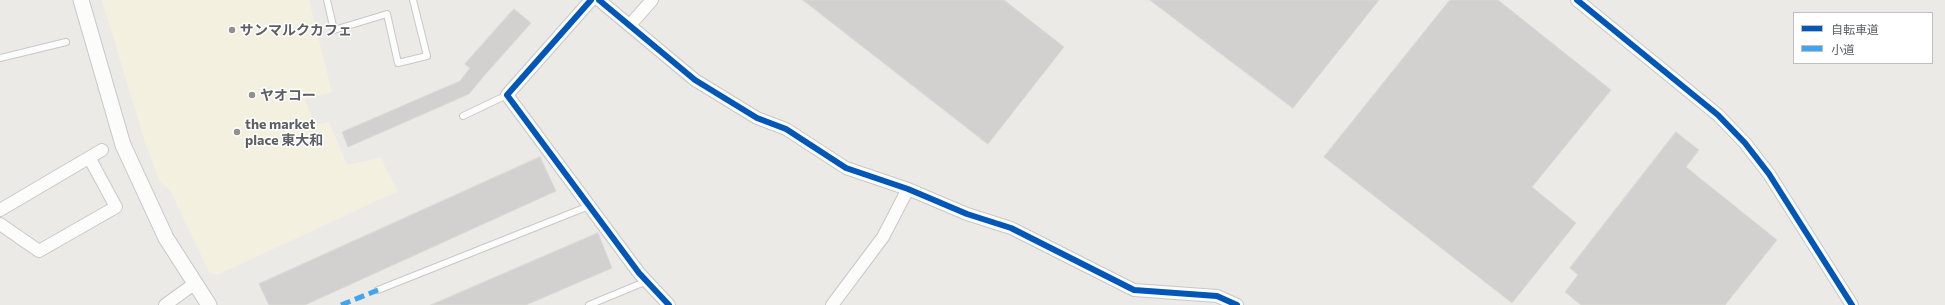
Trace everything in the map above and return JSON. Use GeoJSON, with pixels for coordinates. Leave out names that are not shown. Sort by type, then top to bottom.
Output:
{"type":"FeatureCollection","features":[{"type":"Feature","properties":{"kind":"street"},"geometry":{"type":"LineString","coordinates":[[81,0],[123,145],[166,238],[194,284],[209,305]]}},
{"type":"Feature","properties":{"kind":"street"},"geometry":{"type":"LineString","coordinates":[[592,0],[507,95],[589,206],[647,281],[669,305]]}},
{"type":"Feature","properties":{"kind":"street"},"geometry":{"type":"LineString","coordinates":[[599,0],[695,80],[757,118],[786,129],[846,168],[908,189],[967,214],[1011,228],[1134,290],[1217,296],[1237,305]]}},
{"type":"Feature","properties":{"kind":"street"},"geometry":{"type":"LineString","coordinates":[[630,25],[652,0]]}},
{"type":"Feature","properties":{"kind":"street"},"geometry":{"type":"LineString","coordinates":[[1577,0],[1718,115],[1744,142],[1769,174],[1852,305]]}},
{"type":"Feature","properties":{"kind":"street"},"geometry":{"type":"LineString","coordinates":[[0,210],[90,159],[102,150]]}},
{"type":"Feature","properties":{"kind":"street"},"geometry":{"type":"LineString","coordinates":[[0,224],[39,251],[116,207],[90,159]]}},
{"type":"Feature","properties":{"kind":"street"},"geometry":{"type":"LineString","coordinates":[[832,305],[883,237],[908,189]]}},
{"type":"Feature","properties":{"kind":"street"},"geometry":{"type":"LineString","coordinates":[[165,305],[194,284]]}},
{"type":"Feature","properties":{"kind":"lane"},"geometry":{"type":"LineString","coordinates":[[327,0],[334,30],[387,14],[398,63],[427,56],[413,0]]}},
{"type":"Feature","properties":{"kind":"lane"},"geometry":{"type":"LineString","coordinates":[[0,58],[66,42]]}},
{"type":"Feature","properties":{"kind":"lane"},"geometry":{"type":"LineString","coordinates":[[463,116],[507,95]]}},
{"type":"Feature","properties":{"kind":"lane"},"geometry":{"type":"LineString","coordinates":[[378,290],[589,206]]}},
{"type":"Feature","properties":{"kind":"lane"},"geometry":{"type":"LineString","coordinates":[[589,305],[647,281]]}},
{"type":"Feature","properties":{"kind":"shaded area","name":"the market place 東大和"},"geometry":{"type":"Polygon","coordinates":[[[102,0],[309,0],[332,92],[305,100],[315,125],[329,122],[347,165],[380,158],[398,191],[217,275],[209,272],[170,190],[159,181],[144,139],[102,0]]]}},
{"type":"Feature","properties":{"kind":"building"},"geometry":{"type":"Polygon","coordinates":[[[803,0],[1004,0],[1064,47],[988,144],[803,0]]]}},
{"type":"Feature","properties":{"kind":"building"},"geometry":{"type":"Polygon","coordinates":[[[1150,0],[1379,0],[1293,108],[1150,0]]]}},
{"type":"Feature","properties":{"kind":"building"},"geometry":{"type":"Polygon","coordinates":[[[1450,0],[1498,0],[1611,90],[1532,187],[1576,223],[1512,303],[1324,157],[1450,0]]]}},
{"type":"Feature","properties":{"kind":"building"},"geometry":{"type":"Polygon","coordinates":[[[514,9],[531,23],[469,94],[348,147],[342,132],[460,81],[470,68],[465,64],[514,9]]]}},
{"type":"Feature","properties":{"kind":"building"},"geometry":{"type":"Polygon","coordinates":[[[1676,132],[1699,150],[1686,167],[1777,240],[1725,305],[1581,305],[1565,292],[1578,275],[1570,268],[1676,132]]]}},
{"type":"Feature","properties":{"kind":"building"},"geometry":{"type":"Polygon","coordinates":[[[540,157],[556,191],[305,305],[269,305],[259,284],[540,157]]]}},
{"type":"Feature","properties":{"kind":"building"},"geometry":{"type":"Polygon","coordinates":[[[598,233],[612,268],[526,305],[431,305],[598,233]]]}},
{"type":"Feature","properties":{"kind":"marked path"},"geometry":{"type":"LineString","coordinates":[[341,305],[378,290]]}},
{"type":"Feature","properties":{"kind":"cycle path"},"geometry":{"type":"LineString","coordinates":[[591,0],[507,95],[639,273],[669,305]]}},
{"type":"Feature","properties":{"kind":"cycle path"},"geometry":{"type":"LineString","coordinates":[[599,0],[695,80],[757,118],[786,129],[846,168],[908,189],[967,214],[1011,228],[1134,290],[1217,296],[1237,305]]}},
{"type":"Feature","properties":{"kind":"cycle path"},"geometry":{"type":"LineString","coordinates":[[1577,0],[1718,115],[1745,143],[1769,174],[1852,305]]}},
{"type":"Feature","properties":{"kind":"place","name":"サンマルクカフェ"},"geometry":{"type":"Point","coordinates":[232,30]}},
{"type":"Feature","properties":{"kind":"place","name":"ヤオコー"},"geometry":{"type":"Point","coordinates":[252,95]}},
{"type":"Feature","properties":{"kind":"place","name":"the market place 東大和"},"geometry":{"type":"Point","coordinates":[237,132]}}]}
